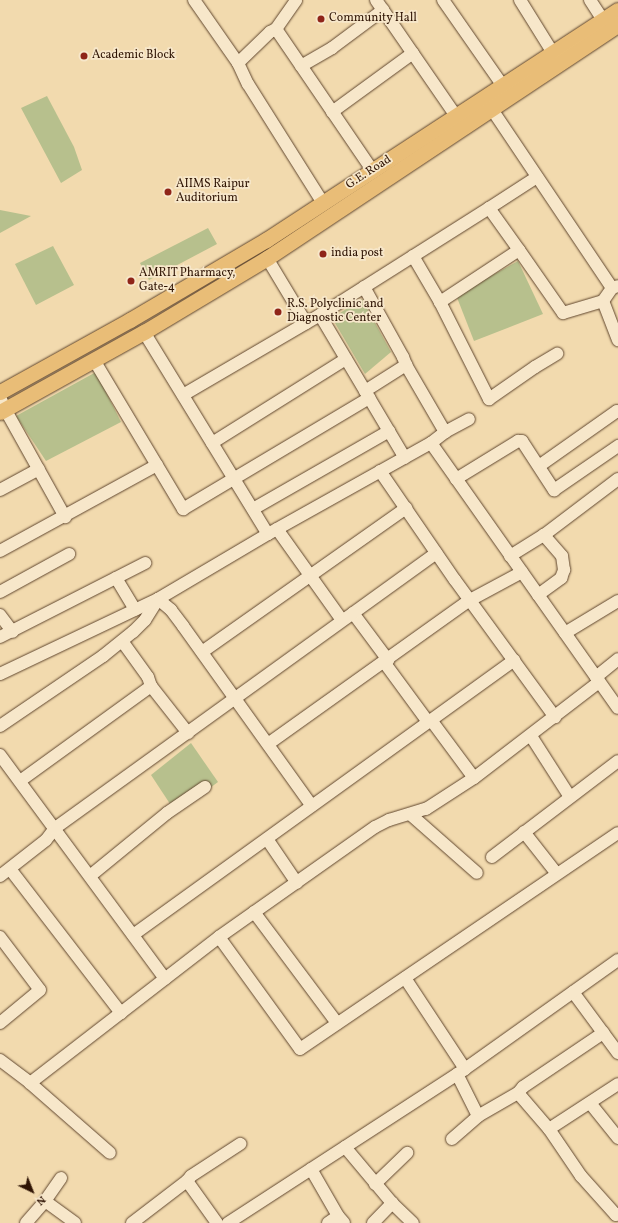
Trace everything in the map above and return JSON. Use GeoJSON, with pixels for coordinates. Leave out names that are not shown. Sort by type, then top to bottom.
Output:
{"type":"FeatureCollection","features":[{"type":"Feature","properties":{"kind":"main road","name":"G.E. Road"},"geometry":{"type":"LineString","coordinates":[[0,392],[116,328],[266,240],[456,116],[488,104],[503,86],[618,10]]}},
{"type":"Feature","properties":{"kind":"main road"},"geometry":{"type":"LineString","coordinates":[[2,406],[94,360],[144,332],[267,258],[488,104],[618,25]]}},
{"type":"Feature","properties":{"kind":"street"},"geometry":{"type":"LineString","coordinates":[[194,0],[238,63],[248,84],[323,203]]}},
{"type":"Feature","properties":{"kind":"street"},"geometry":{"type":"LineString","coordinates":[[238,63],[270,32],[276,29],[296,0]]}},
{"type":"Feature","properties":{"kind":"street"},"geometry":{"type":"LineString","coordinates":[[442,0],[503,86]]}},
{"type":"Feature","properties":{"kind":"street"},"geometry":{"type":"LineString","coordinates":[[520,0],[553,53]]}},
{"type":"Feature","properties":{"kind":"street"},"geometry":{"type":"LineString","coordinates":[[590,0],[603,20]]}},
{"type":"Feature","properties":{"kind":"street"},"geometry":{"type":"LineString","coordinates":[[301,66],[332,48],[380,5],[456,116]]}},
{"type":"Feature","properties":{"kind":"street"},"geometry":{"type":"LineString","coordinates":[[276,29],[373,170]]}},
{"type":"Feature","properties":{"kind":"street"},"geometry":{"type":"LineString","coordinates":[[332,112],[413,53]]}},
{"type":"Feature","properties":{"kind":"street"},"geometry":{"type":"LineString","coordinates":[[488,104],[537,177],[615,287],[603,301],[563,313],[489,208]]}},
{"type":"Feature","properties":{"kind":"street"},"geometry":{"type":"LineString","coordinates":[[183,395],[320,315],[537,177]]}},
{"type":"Feature","properties":{"kind":"street"},"geometry":{"type":"LineString","coordinates":[[440,302],[519,250]]}},
{"type":"Feature","properties":{"kind":"street"},"geometry":{"type":"LineString","coordinates":[[413,256],[440,302],[489,399],[535,367],[558,354]]}},
{"type":"Feature","properties":{"kind":"street"},"geometry":{"type":"LineString","coordinates":[[267,258],[306,323]]}},
{"type":"Feature","properties":{"kind":"street"},"geometry":{"type":"LineString","coordinates":[[364,287],[406,365],[445,432]]}},
{"type":"Feature","properties":{"kind":"street"},"geometry":{"type":"LineString","coordinates":[[603,301],[618,340]]}},
{"type":"Feature","properties":{"kind":"street"},"geometry":{"type":"LineString","coordinates":[[320,315],[405,458]]}},
{"type":"Feature","properties":{"kind":"street"},"geometry":{"type":"LineString","coordinates":[[144,332],[253,509],[309,576],[342,620]]}},
{"type":"Feature","properties":{"kind":"street"},"geometry":{"type":"LineString","coordinates":[[212,443],[346,359]]}},
{"type":"Feature","properties":{"kind":"street"},"geometry":{"type":"LineString","coordinates":[[94,360],[183,509],[367,394],[406,365]]}},
{"type":"Feature","properties":{"kind":"street"},"geometry":{"type":"LineString","coordinates":[[2,406],[65,517]]}},
{"type":"Feature","properties":{"kind":"street"},"geometry":{"type":"LineString","coordinates":[[539,466],[618,412]]}},
{"type":"Feature","properties":{"kind":"street"},"geometry":{"type":"LineString","coordinates":[[0,674],[158,599],[431,443],[445,432],[470,419]]}},
{"type":"Feature","properties":{"kind":"street"},"geometry":{"type":"LineString","coordinates":[[253,509],[389,431]]}},
{"type":"Feature","properties":{"kind":"street"},"geometry":{"type":"LineString","coordinates":[[456,479],[518,441],[522,441],[554,490],[618,446]]}},
{"type":"Feature","properties":{"kind":"street"},"geometry":{"type":"LineString","coordinates":[[431,443],[618,708]]}},
{"type":"Feature","properties":{"kind":"street"},"geometry":{"type":"LineString","coordinates":[[0,551],[65,517],[157,465]]}},
{"type":"Feature","properties":{"kind":"street"},"geometry":{"type":"LineString","coordinates":[[0,490],[39,469]]}},
{"type":"Feature","properties":{"kind":"street"},"geometry":{"type":"LineString","coordinates":[[380,472],[436,553],[555,717]]}},
{"type":"Feature","properties":{"kind":"street"},"geometry":{"type":"LineString","coordinates":[[510,556],[544,535],[618,479]]}},
{"type":"Feature","properties":{"kind":"street"},"geometry":{"type":"LineString","coordinates":[[202,652],[406,508]]}},
{"type":"Feature","properties":{"kind":"street"},"geometry":{"type":"LineString","coordinates":[[538,595],[561,578],[564,570],[562,556],[544,535]]}},
{"type":"Feature","properties":{"kind":"street"},"geometry":{"type":"LineString","coordinates":[[121,1013],[5,872],[46,840],[55,828],[436,553]]}},
{"type":"Feature","properties":{"kind":"street"},"geometry":{"type":"LineString","coordinates":[[0,592],[69,554]]}},
{"type":"Feature","properties":{"kind":"street"},"geometry":{"type":"LineString","coordinates":[[0,637],[13,632],[145,563]]}},
{"type":"Feature","properties":{"kind":"street"},"geometry":{"type":"LineString","coordinates":[[268,744],[470,600],[522,572]]}},
{"type":"Feature","properties":{"kind":"street"},"geometry":{"type":"LineString","coordinates":[[116,578],[135,610]]}},
{"type":"Feature","properties":{"kind":"street"},"geometry":{"type":"LineString","coordinates":[[0,726],[103,656],[122,641],[145,620],[158,599]]}},
{"type":"Feature","properties":{"kind":"street"},"geometry":{"type":"LineString","coordinates":[[158,599],[170,610],[202,652],[312,806]]}},
{"type":"Feature","properties":{"kind":"street"},"geometry":{"type":"LineString","coordinates":[[565,633],[618,601]]}},
{"type":"Feature","properties":{"kind":"street"},"geometry":{"type":"LineString","coordinates":[[353,613],[386,661],[474,778]]}},
{"type":"Feature","properties":{"kind":"street"},"geometry":{"type":"LineString","coordinates":[[0,615],[13,632]]}},
{"type":"Feature","properties":{"kind":"street"},"geometry":{"type":"LineString","coordinates":[[122,641],[148,677],[151,686],[188,733]]}},
{"type":"Feature","properties":{"kind":"street"},"geometry":{"type":"LineString","coordinates":[[30,1083],[219,937],[376,828],[389,820],[426,809],[474,778],[555,717],[618,659]]}},
{"type":"Feature","properties":{"kind":"street"},"geometry":{"type":"LineString","coordinates":[[133,935],[514,660]]}},
{"type":"Feature","properties":{"kind":"street"},"geometry":{"type":"LineString","coordinates":[[20,781],[151,686]]}},
{"type":"Feature","properties":{"kind":"street"},"geometry":{"type":"LineString","coordinates":[[531,736],[570,797]]}},
{"type":"Feature","properties":{"kind":"street"},"geometry":{"type":"LineString","coordinates":[[0,755],[165,979]]}},
{"type":"Feature","properties":{"kind":"street"},"geometry":{"type":"LineString","coordinates":[[492,857],[618,761]]}},
{"type":"Feature","properties":{"kind":"street"},"geometry":{"type":"LineString","coordinates":[[90,876],[167,813],[205,787]]}},
{"type":"Feature","properties":{"kind":"street"},"geometry":{"type":"LineString","coordinates":[[410,814],[477,873]]}},
{"type":"Feature","properties":{"kind":"street"},"geometry":{"type":"LineString","coordinates":[[524,832],[557,874]]}},
{"type":"Feature","properties":{"kind":"street"},"geometry":{"type":"LineString","coordinates":[[219,937],[300,1049],[618,832]]}},
{"type":"Feature","properties":{"kind":"street"},"geometry":{"type":"LineString","coordinates":[[267,839],[297,883]]}},
{"type":"Feature","properties":{"kind":"street"},"geometry":{"type":"LineString","coordinates":[[254,912],[337,1023]]}},
{"type":"Feature","properties":{"kind":"street"},"geometry":{"type":"LineString","coordinates":[[0,937],[40,990],[0,1023]]}},
{"type":"Feature","properties":{"kind":"street"},"geometry":{"type":"LineString","coordinates":[[228,1223],[461,1072],[573,992],[617,963]]}},
{"type":"Feature","properties":{"kind":"street"},"geometry":{"type":"LineString","coordinates":[[405,978],[461,1072],[478,1116]]}},
{"type":"Feature","properties":{"kind":"street"},"geometry":{"type":"LineString","coordinates":[[573,992],[618,1053]]}},
{"type":"Feature","properties":{"kind":"street"},"geometry":{"type":"LineString","coordinates":[[452,1139],[478,1116],[518,1093],[523,1087],[603,1033]]}},
{"type":"Feature","properties":{"kind":"street"},"geometry":{"type":"LineString","coordinates":[[0,1060],[30,1083],[110,1152]]}},
{"type":"Feature","properties":{"kind":"street"},"geometry":{"type":"LineString","coordinates":[[549,1129],[618,1084]]}},
{"type":"Feature","properties":{"kind":"street"},"geometry":{"type":"LineString","coordinates":[[518,1093],[549,1129],[581,1176],[616,1215],[618,1214]]}},
{"type":"Feature","properties":{"kind":"street"},"geometry":{"type":"LineString","coordinates":[[590,1102],[618,1138]]}},
{"type":"Feature","properties":{"kind":"street"},"geometry":{"type":"LineString","coordinates":[[132,1223],[187,1181],[191,1176],[240,1144]]}},
{"type":"Feature","properties":{"kind":"street"},"geometry":{"type":"LineString","coordinates":[[345,1147],[374,1184],[413,1223]]}},
{"type":"Feature","properties":{"kind":"street"},"geometry":{"type":"LineString","coordinates":[[374,1184],[407,1153]]}},
{"type":"Feature","properties":{"kind":"street"},"geometry":{"type":"LineString","coordinates":[[311,1169],[336,1210],[336,1221]]}},
{"type":"Feature","properties":{"kind":"street"},"geometry":{"type":"LineString","coordinates":[[26,1223],[45,1201],[61,1178]]}},
{"type":"Feature","properties":{"kind":"street"},"geometry":{"type":"LineString","coordinates":[[187,1181],[217,1223]]}},
{"type":"Feature","properties":{"kind":"street"},"geometry":{"type":"LineString","coordinates":[[45,1201],[75,1223]]}},
{"type":"Feature","properties":{"kind":"street"},"geometry":{"type":"LineString","coordinates":[[373,1223],[392,1203]]}},
{"type":"Feature","properties":{"kind":"green space"},"geometry":{"type":"Polygon","coordinates":[[[47,96],[74,147],[82,170],[61,183],[21,108],[47,96]]]}},
{"type":"Feature","properties":{"kind":"green space"},"geometry":{"type":"Polygon","coordinates":[[[0,210],[31,216],[0,233],[0,210]]]}},
{"type":"Feature","properties":{"kind":"green space"},"geometry":{"type":"Polygon","coordinates":[[[208,228],[217,244],[149,280],[140,263],[208,228]]]}},
{"type":"Feature","properties":{"kind":"green space"},"geometry":{"type":"Polygon","coordinates":[[[53,246],[74,285],[36,305],[15,264],[53,246]]]}},
{"type":"Feature","properties":{"kind":"green space"},"geometry":{"type":"Polygon","coordinates":[[[518,261],[543,314],[474,341],[456,295],[518,261]]]}},
{"type":"Feature","properties":{"kind":"green space"},"geometry":{"type":"Polygon","coordinates":[[[362,299],[391,352],[365,374],[332,318],[362,299]]]}},
{"type":"Feature","properties":{"kind":"green space"},"geometry":{"type":"Polygon","coordinates":[[[96,372],[121,422],[46,461],[16,416],[96,372]]]}},
{"type":"Feature","properties":{"kind":"green space"},"geometry":{"type":"Polygon","coordinates":[[[191,743],[218,782],[176,813],[151,775],[191,743]]]}},
{"type":"Feature","properties":{"kind":"place","name":"Community Hall"},"geometry":{"type":"Point","coordinates":[321,19]}},
{"type":"Feature","properties":{"kind":"place","name":"Academic Block"},"geometry":{"type":"Point","coordinates":[84,56]}},
{"type":"Feature","properties":{"kind":"place","name":"AIIMS Raipur Auditorium"},"geometry":{"type":"Point","coordinates":[168,192]}},
{"type":"Feature","properties":{"kind":"place","name":"india post"},"geometry":{"type":"Point","coordinates":[323,254]}},
{"type":"Feature","properties":{"kind":"place","name":"AMRIT Pharmacy, Gate-4"},"geometry":{"type":"Point","coordinates":[131,281]}},
{"type":"Feature","properties":{"kind":"place","name":"R.S. Polyclinic and Diagnostic Center"},"geometry":{"type":"Point","coordinates":[278,312]}}]}
